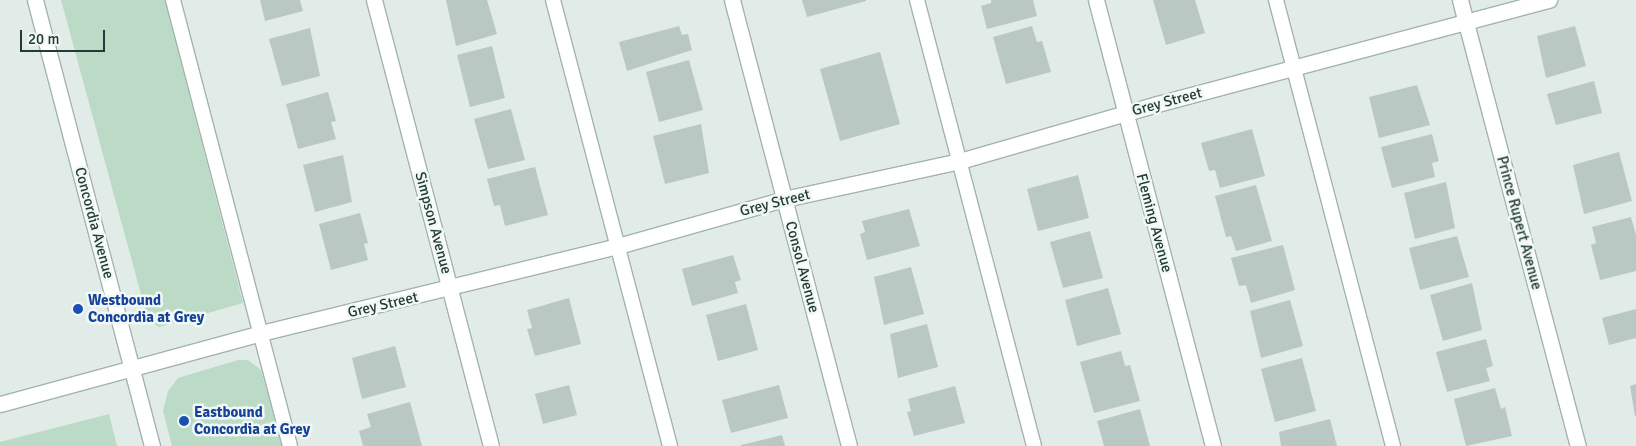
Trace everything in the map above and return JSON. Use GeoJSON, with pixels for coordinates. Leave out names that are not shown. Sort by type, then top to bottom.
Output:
{"type":"FeatureCollection","features":[{"type":"Feature","properties":{"kind":"street","name":"Concordia Avenue"},"geometry":{"type":"LineString","coordinates":[[35,0],[152,446]]}},
{"type":"Feature","properties":{"kind":"street","name":"Simpson Avenue"},"geometry":{"type":"LineString","coordinates":[[374,0],[491,446]]}},
{"type":"Feature","properties":{"kind":"street","name":"Consol Avenue"},"geometry":{"type":"LineString","coordinates":[[732,0],[849,446]]}},
{"type":"Feature","properties":{"kind":"street","name":"Fleming Avenue"},"geometry":{"type":"LineString","coordinates":[[1096,0],[1213,446]]}},
{"type":"Feature","properties":{"kind":"street","name":"Prince Rupert Avenue"},"geometry":{"type":"LineString","coordinates":[[1460,0],[1578,446]]}},
{"type":"Feature","properties":{"kind":"street","name":"Grey Street"},"geometry":{"type":"LineString","coordinates":[[0,404],[260,333],[450,289],[618,246],[784,199],[960,161],[1126,113],[1549,0]]}},
{"type":"Feature","properties":{"kind":"lane"},"geometry":{"type":"LineString","coordinates":[[173,0],[290,446]]}},
{"type":"Feature","properties":{"kind":"lane"},"geometry":{"type":"LineString","coordinates":[[553,0],[670,446]]}},
{"type":"Feature","properties":{"kind":"lane"},"geometry":{"type":"LineString","coordinates":[[917,0],[1034,446]]}},
{"type":"Feature","properties":{"kind":"lane"},"geometry":{"type":"LineString","coordinates":[[1276,0],[1393,446]]}},
{"type":"Feature","properties":{"kind":"green space"},"geometry":{"type":"Polygon","coordinates":[[[61,0],[165,0],[243,303],[159,327],[148,320],[61,0]]]}},
{"type":"Feature","properties":{"kind":"green space"},"geometry":{"type":"Polygon","coordinates":[[[238,360],[248,360],[261,370],[283,446],[172,446],[163,411],[168,391],[178,378],[238,360]]]}},
{"type":"Feature","properties":{"kind":"green space"},"geometry":{"type":"Polygon","coordinates":[[[109,414],[117,446],[0,446],[0,442],[109,414]]]}},
{"type":"Feature","properties":{"kind":"building"},"geometry":{"type":"Polygon","coordinates":[[[260,0],[300,0],[303,11],[265,21],[260,0]]]}},
{"type":"Feature","properties":{"kind":"building"},"geometry":{"type":"Polygon","coordinates":[[[446,0],[487,0],[497,34],[456,46],[446,0]]]}},
{"type":"Feature","properties":{"kind":"building"},"geometry":{"type":"Polygon","coordinates":[[[802,0],[866,0],[866,1],[807,17],[802,0]]]}},
{"type":"Feature","properties":{"kind":"building"},"geometry":{"type":"Polygon","coordinates":[[[991,0],[1033,0],[1037,16],[987,29],[981,6],[991,3],[991,0]]]}},
{"type":"Feature","properties":{"kind":"building"},"geometry":{"type":"Polygon","coordinates":[[[1153,0],[1195,0],[1205,33],[1166,45],[1153,0]]]}},
{"type":"Feature","properties":{"kind":"building"},"geometry":{"type":"Polygon","coordinates":[[[679,26],[682,35],[688,34],[692,50],[627,71],[619,42],[679,26]]]}},
{"type":"Feature","properties":{"kind":"building"},"geometry":{"type":"Polygon","coordinates":[[[1032,26],[1037,42],[1042,41],[1051,72],[1006,84],[993,37],[1032,26]]]}},
{"type":"Feature","properties":{"kind":"building"},"geometry":{"type":"Polygon","coordinates":[[[1575,26],[1586,66],[1546,78],[1537,36],[1575,26]]]}},
{"type":"Feature","properties":{"kind":"building"},"geometry":{"type":"Polygon","coordinates":[[[310,28],[320,76],[282,86],[269,39],[310,28]]]}},
{"type":"Feature","properties":{"kind":"building"},"geometry":{"type":"Polygon","coordinates":[[[492,46],[505,98],[470,107],[457,55],[492,46]]]}},
{"type":"Feature","properties":{"kind":"building"},"geometry":{"type":"Polygon","coordinates":[[[880,52],[900,124],[840,141],[820,69],[880,52]]]}},
{"type":"Feature","properties":{"kind":"building"},"geometry":{"type":"Polygon","coordinates":[[[689,60],[703,110],[659,122],[646,72],[689,60]]]}},
{"type":"Feature","properties":{"kind":"building"},"geometry":{"type":"Polygon","coordinates":[[[1594,81],[1602,113],[1556,125],[1547,94],[1594,81]]]}},
{"type":"Feature","properties":{"kind":"building"},"geometry":{"type":"Polygon","coordinates":[[[1417,85],[1430,125],[1379,138],[1369,97],[1417,85]]]}},
{"type":"Feature","properties":{"kind":"building"},"geometry":{"type":"Polygon","coordinates":[[[328,92],[336,121],[331,122],[336,139],[298,149],[286,104],[328,92]]]}},
{"type":"Feature","properties":{"kind":"building"},"geometry":{"type":"Polygon","coordinates":[[[511,109],[525,160],[488,169],[474,119],[511,109]]]}},
{"type":"Feature","properties":{"kind":"building"},"geometry":{"type":"Polygon","coordinates":[[[701,124],[709,173],[665,184],[653,136],[701,124]]]}},
{"type":"Feature","properties":{"kind":"building"},"geometry":{"type":"Polygon","coordinates":[[[1252,129],[1265,176],[1220,188],[1215,170],[1209,171],[1201,143],[1252,129]]]}},
{"type":"Feature","properties":{"kind":"building"},"geometry":{"type":"Polygon","coordinates":[[[1432,134],[1439,161],[1432,163],[1435,177],[1392,188],[1381,147],[1432,134]]]}},
{"type":"Feature","properties":{"kind":"building"},"geometry":{"type":"Polygon","coordinates":[[[1619,152],[1632,201],[1584,214],[1573,165],[1619,152]]]}},
{"type":"Feature","properties":{"kind":"building"},"geometry":{"type":"Polygon","coordinates":[[[343,155],[352,202],[315,212],[303,165],[343,155]]]}},
{"type":"Feature","properties":{"kind":"building"},"geometry":{"type":"Polygon","coordinates":[[[535,167],[548,215],[505,226],[500,205],[494,206],[487,179],[535,167]]]}},
{"type":"Feature","properties":{"kind":"building"},"geometry":{"type":"Polygon","coordinates":[[[1078,175],[1089,218],[1038,231],[1027,189],[1078,175]]]}},
{"type":"Feature","properties":{"kind":"building"},"geometry":{"type":"Polygon","coordinates":[[[1446,182],[1455,228],[1415,239],[1404,193],[1446,182]]]}},
{"type":"Feature","properties":{"kind":"building"},"geometry":{"type":"Polygon","coordinates":[[[1256,185],[1272,241],[1236,251],[1231,236],[1226,237],[1215,196],[1256,185]]]}},
{"type":"Feature","properties":{"kind":"building"},"geometry":{"type":"Polygon","coordinates":[[[909,209],[920,246],[867,260],[860,234],[865,232],[862,221],[909,209]]]}},
{"type":"Feature","properties":{"kind":"building"},"geometry":{"type":"Polygon","coordinates":[[[360,213],[368,243],[364,244],[368,260],[331,270],[319,224],[360,213]]]}},
{"type":"Feature","properties":{"kind":"building"},"geometry":{"type":"Polygon","coordinates":[[[1631,217],[1636,235],[1636,271],[1600,280],[1591,245],[1596,243],[1592,227],[1631,217]]]}},
{"type":"Feature","properties":{"kind":"building"},"geometry":{"type":"Polygon","coordinates":[[[1090,231],[1103,278],[1063,288],[1050,242],[1090,231]]]}},
{"type":"Feature","properties":{"kind":"building"},"geometry":{"type":"Polygon","coordinates":[[[1457,236],[1469,277],[1420,290],[1409,248],[1457,236]]]}},
{"type":"Feature","properties":{"kind":"building"},"geometry":{"type":"Polygon","coordinates":[[[1283,245],[1295,290],[1251,303],[1246,285],[1239,286],[1231,258],[1283,245]]]}},
{"type":"Feature","properties":{"kind":"building"},"geometry":{"type":"Polygon","coordinates":[[[733,255],[741,280],[735,282],[738,293],[692,306],[682,269],[733,255]]]}},
{"type":"Feature","properties":{"kind":"building"},"geometry":{"type":"Polygon","coordinates":[[[911,267],[924,314],[884,325],[874,277],[911,267]]]}},
{"type":"Feature","properties":{"kind":"building"},"geometry":{"type":"Polygon","coordinates":[[[1472,283],[1482,330],[1443,341],[1430,295],[1472,283]]]}},
{"type":"Feature","properties":{"kind":"building"},"geometry":{"type":"Polygon","coordinates":[[[1108,288],[1121,334],[1077,346],[1065,300],[1108,288]]]}},
{"type":"Feature","properties":{"kind":"building"},"geometry":{"type":"Polygon","coordinates":[[[569,298],[581,344],[535,356],[527,329],[532,328],[527,310],[569,298]]]}},
{"type":"Feature","properties":{"kind":"building"},"geometry":{"type":"Polygon","coordinates":[[[1290,300],[1303,346],[1261,358],[1250,311],[1290,300]]]}},
{"type":"Feature","properties":{"kind":"building"},"geometry":{"type":"Polygon","coordinates":[[[746,304],[758,350],[718,361],[706,315],[746,304]]]}},
{"type":"Feature","properties":{"kind":"building"},"geometry":{"type":"Polygon","coordinates":[[[1636,309],[1636,338],[1609,345],[1602,318],[1636,309]]]}},
{"type":"Feature","properties":{"kind":"building"},"geometry":{"type":"Polygon","coordinates":[[[927,324],[938,367],[898,378],[890,334],[927,324]]]}},
{"type":"Feature","properties":{"kind":"building"},"geometry":{"type":"Polygon","coordinates":[[[1486,339],[1493,366],[1486,368],[1490,381],[1447,392],[1436,352],[1486,339]]]}},
{"type":"Feature","properties":{"kind":"building"},"geometry":{"type":"Polygon","coordinates":[[[395,346],[406,387],[362,399],[352,358],[395,346]]]}},
{"type":"Feature","properties":{"kind":"building"},"geometry":{"type":"Polygon","coordinates":[[[1121,351],[1125,366],[1130,365],[1140,401],[1094,413],[1080,362],[1121,351]]]}},
{"type":"Feature","properties":{"kind":"building"},"geometry":{"type":"Polygon","coordinates":[[[1302,358],[1316,411],[1275,422],[1261,369],[1302,358]]]}},
{"type":"Feature","properties":{"kind":"building"},"geometry":{"type":"Polygon","coordinates":[[[1636,384],[1636,416],[1635,416],[1630,386],[1636,384]]]}},
{"type":"Feature","properties":{"kind":"building"},"geometry":{"type":"Polygon","coordinates":[[[569,385],[577,415],[543,424],[535,394],[569,385]]]}},
{"type":"Feature","properties":{"kind":"building"},"geometry":{"type":"Polygon","coordinates":[[[779,385],[788,418],[731,433],[722,400],[779,385]]]}},
{"type":"Feature","properties":{"kind":"building"},"geometry":{"type":"Polygon","coordinates":[[[955,386],[965,423],[914,436],[907,412],[911,411],[908,399],[955,386]]]}},
{"type":"Feature","properties":{"kind":"building"},"geometry":{"type":"Polygon","coordinates":[[[1495,388],[1501,409],[1505,407],[1512,436],[1466,446],[1454,399],[1495,388]]]}},
{"type":"Feature","properties":{"kind":"building"},"geometry":{"type":"Polygon","coordinates":[[[410,402],[422,446],[363,446],[359,431],[371,427],[367,414],[410,402]]]}},
{"type":"Feature","properties":{"kind":"building"},"geometry":{"type":"Polygon","coordinates":[[[1140,409],[1150,446],[1104,446],[1097,421],[1140,409]]]}},
{"type":"Feature","properties":{"kind":"building"},"geometry":{"type":"Polygon","coordinates":[[[1330,419],[1337,446],[1281,446],[1279,432],[1330,419]]]}},
{"type":"Feature","properties":{"kind":"building"},"geometry":{"type":"Polygon","coordinates":[[[782,435],[785,446],[741,446],[741,445],[782,435]]]}},
{"type":"Feature","properties":{"kind":"place","name":"Westbound Concordia at Grey"},"geometry":{"type":"Point","coordinates":[78,309]}},
{"type":"Feature","properties":{"kind":"place","name":"Eastbound Concordia at Grey"},"geometry":{"type":"Point","coordinates":[184,421]}}]}
